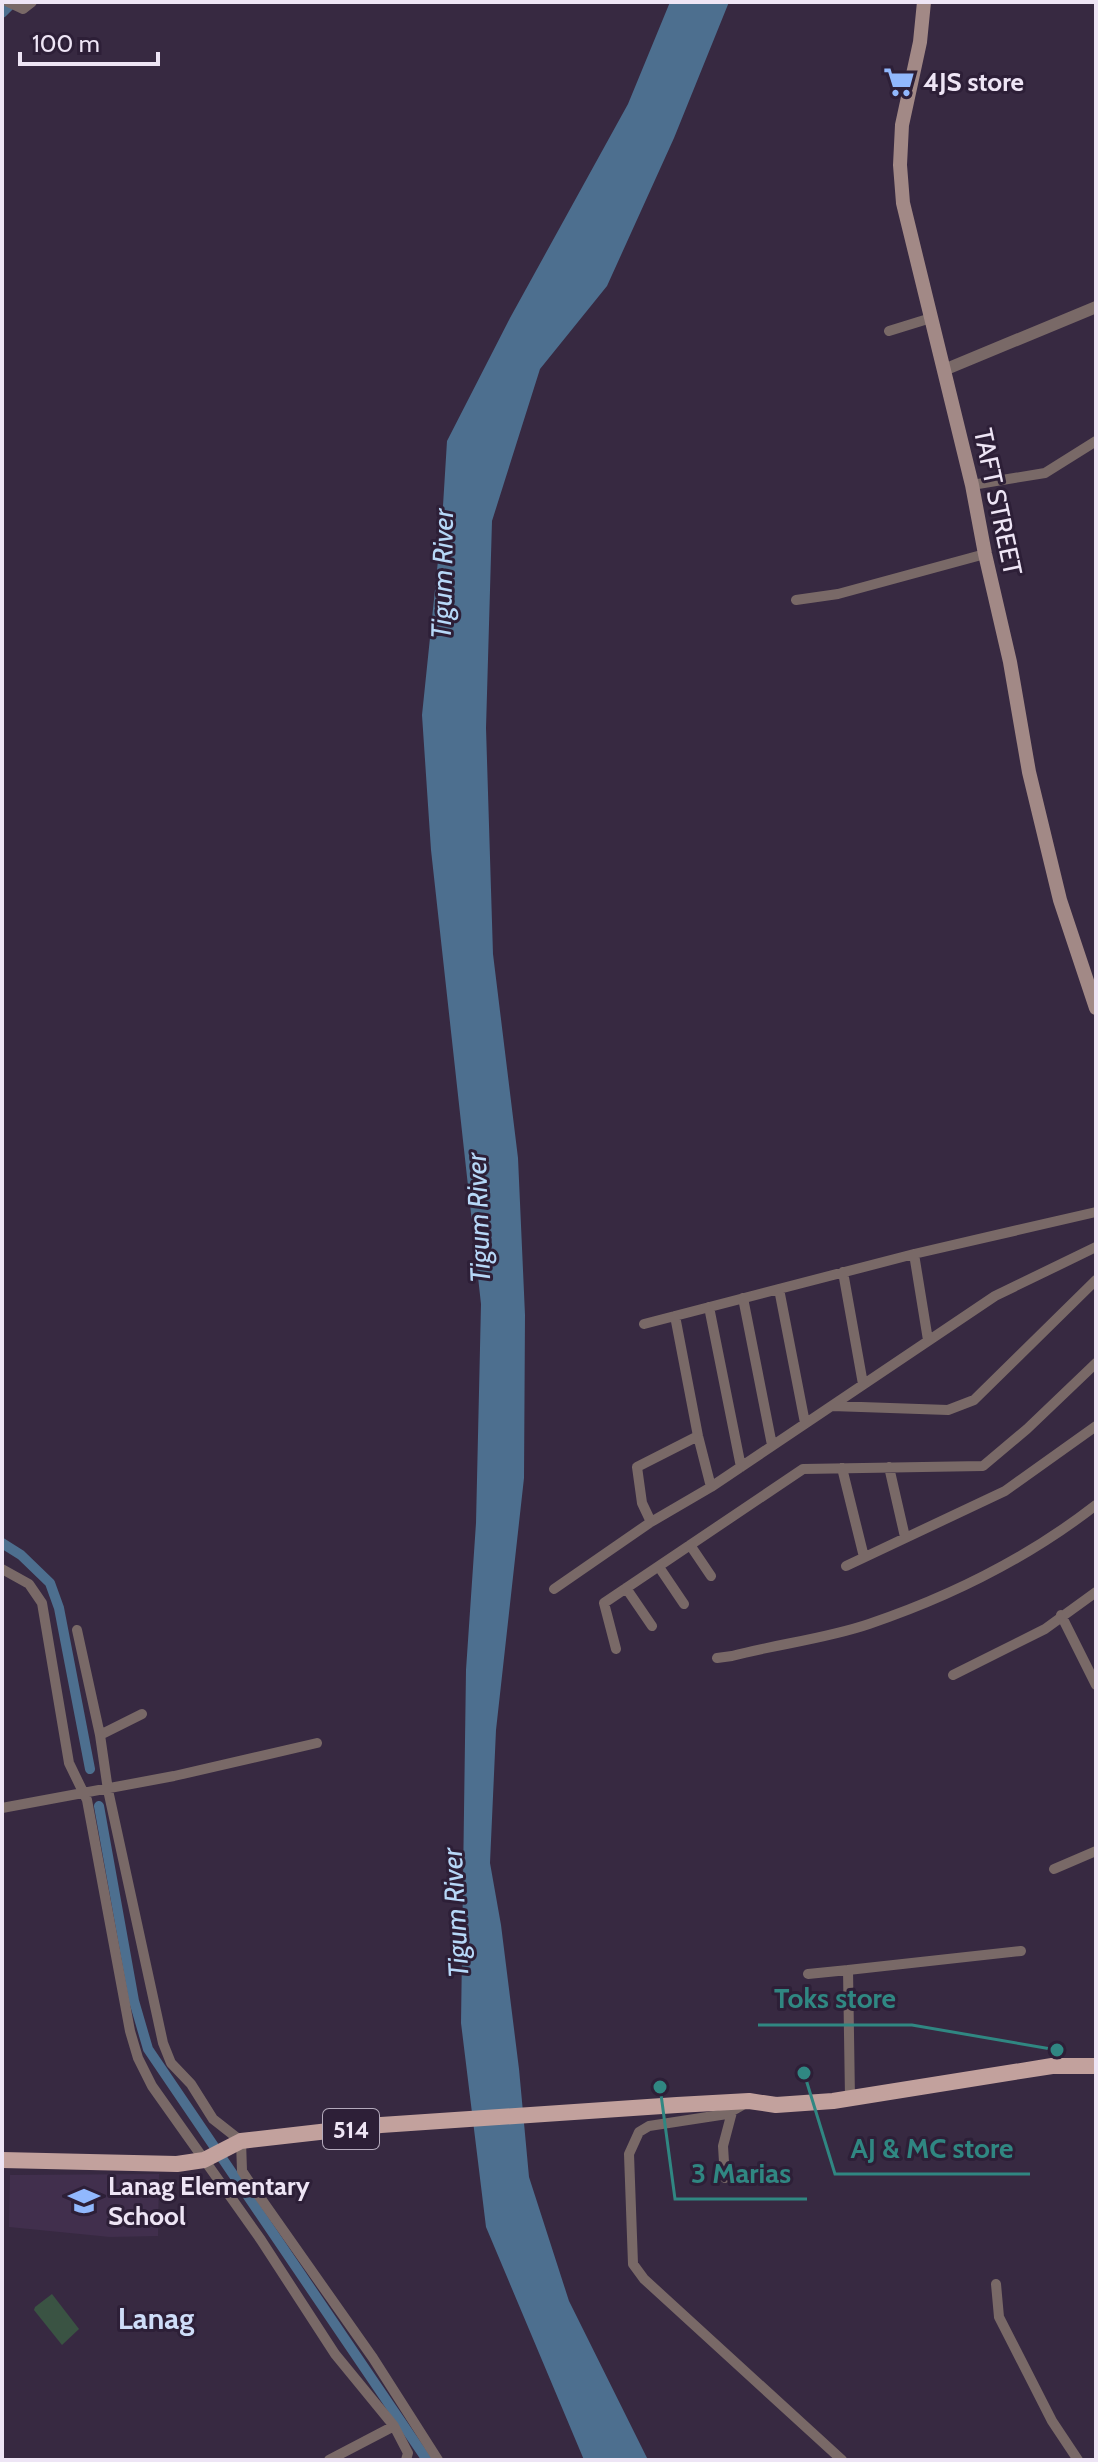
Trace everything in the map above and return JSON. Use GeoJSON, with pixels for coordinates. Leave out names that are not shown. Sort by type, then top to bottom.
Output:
{"type":"FeatureCollection","features":[{"type":"Feature","properties":{"kind":"main road","name":"TAFT STREET"},"geometry":{"type":"LineString","coordinates":[[924,2],[920,42],[902,125],[900,165],[903,203],[972,485],[1010,662],[1029,772],[1060,900],[1095,1002]]}},
{"type":"Feature","properties":{"kind":"main road","name":"514"},"geometry":{"type":"LineString","coordinates":[[2,2160],[177,2164],[206,2159],[238,2141],[467,2118],[749,2101],[776,2105],[850,2098],[1052,2066],[1096,2066]]}},
{"type":"Feature","properties":{"kind":"street"},"geometry":{"type":"LineString","coordinates":[[11,4],[23,9],[32,2]]}},
{"type":"Feature","properties":{"kind":"street"},"geometry":{"type":"LineString","coordinates":[[944,370],[1096,307]]}},
{"type":"Feature","properties":{"kind":"street"},"geometry":{"type":"LineString","coordinates":[[889,331],[931,318]]}},
{"type":"Feature","properties":{"kind":"street"},"geometry":{"type":"LineString","coordinates":[[972,485],[1045,473],[1096,441]]}},
{"type":"Feature","properties":{"kind":"street"},"geometry":{"type":"LineString","coordinates":[[796,600],[838,594],[985,554]]}},
{"type":"Feature","properties":{"kind":"street"},"geometry":{"type":"LineString","coordinates":[[644,1324],[914,1254],[1096,1212]]}},
{"type":"Feature","properties":{"kind":"street"},"geometry":{"type":"LineString","coordinates":[[554,1589],[995,1296],[1092,1249],[1096,1261]]}},
{"type":"Feature","properties":{"kind":"street"},"geometry":{"type":"LineString","coordinates":[[914,1254],[928,1340]]}},
{"type":"Feature","properties":{"kind":"street"},"geometry":{"type":"LineString","coordinates":[[843,1272],[863,1384]]}},
{"type":"Feature","properties":{"kind":"street"},"geometry":{"type":"LineString","coordinates":[[832,1406],[948,1410],[964,1406],[974,1400],[1096,1280]]}},
{"type":"Feature","properties":{"kind":"street"},"geometry":{"type":"LineString","coordinates":[[779,1289],[805,1423]]}},
{"type":"Feature","properties":{"kind":"street"},"geometry":{"type":"LineString","coordinates":[[743,1298],[772,1445]]}},
{"type":"Feature","properties":{"kind":"street"},"geometry":{"type":"LineString","coordinates":[[709,1307],[741,1467]]}},
{"type":"Feature","properties":{"kind":"street"},"geometry":{"type":"LineString","coordinates":[[675,1316],[711,1487]]}},
{"type":"Feature","properties":{"kind":"street"},"geometry":{"type":"LineString","coordinates":[[616,1649],[604,1603],[803,1469],[983,1466],[1095,1367]]}},
{"type":"Feature","properties":{"kind":"street"},"geometry":{"type":"LineString","coordinates":[[846,1566],[1005,1491],[1096,1426]]}},
{"type":"Feature","properties":{"kind":"street"},"geometry":{"type":"LineString","coordinates":[[651,1522],[642,1503],[637,1467],[698,1436]]}},
{"type":"Feature","properties":{"kind":"street"},"geometry":{"type":"LineString","coordinates":[[889,1467],[905,1537]]}},
{"type":"Feature","properties":{"kind":"street"},"geometry":{"type":"LineString","coordinates":[[842,1468],[864,1557]]}},
{"type":"Feature","properties":{"kind":"street"},"geometry":{"type":"LineString","coordinates":[[717,1658],[867,1624],[945,1594],[1025,1551],[1096,1505]]}},
{"type":"Feature","properties":{"kind":"street"},"geometry":{"type":"LineString","coordinates":[[690,1545],[711,1576]]}},
{"type":"Feature","properties":{"kind":"street"},"geometry":{"type":"LineString","coordinates":[[659,1567],[684,1604]]}},
{"type":"Feature","properties":{"kind":"street"},"geometry":{"type":"LineString","coordinates":[[2,1569],[29,1584],[42,1603],[69,1763],[87,1800],[130,2031],[138,2058],[152,2086],[206,2159],[335,2354],[394,2426],[409,2458]]}},
{"type":"Feature","properties":{"kind":"street"},"geometry":{"type":"LineString","coordinates":[[626,1588],[652,1626]]}},
{"type":"Feature","properties":{"kind":"street"},"geometry":{"type":"LineString","coordinates":[[953,1675],[1045,1629],[1096,1592]]}},
{"type":"Feature","properties":{"kind":"street"},"geometry":{"type":"LineString","coordinates":[[1061,1615],[1094,1679]]}},
{"type":"Feature","properties":{"kind":"street"},"geometry":{"type":"LineString","coordinates":[[77,1630],[100,1735],[108,1790],[163,2043],[171,2063],[191,2084],[213,2119],[238,2141],[242,2171],[373,2358],[438,2460]]}},
{"type":"Feature","properties":{"kind":"street"},"geometry":{"type":"LineString","coordinates":[[100,1735],[142,1714]]}},
{"type":"Feature","properties":{"kind":"street"},"geometry":{"type":"LineString","coordinates":[[2,1808],[108,1790],[317,1743]]}},
{"type":"Feature","properties":{"kind":"street"},"geometry":{"type":"LineString","coordinates":[[1054,1869],[1096,1851]]}},
{"type":"Feature","properties":{"kind":"street"},"geometry":{"type":"LineString","coordinates":[[808,1974],[1021,1951]]}},
{"type":"Feature","properties":{"kind":"street"},"geometry":{"type":"LineString","coordinates":[[848,1970],[850,2098]]}},
{"type":"Feature","properties":{"kind":"street"},"geometry":{"type":"LineString","coordinates":[[749,2101],[732,2112],[649,2126],[639,2132],[629,2154],[633,2264],[655,2289],[842,2460]]}},
{"type":"Feature","properties":{"kind":"street"},"geometry":{"type":"LineString","coordinates":[[725,2178],[722,2153],[732,2112]]}},
{"type":"Feature","properties":{"kind":"street"},"geometry":{"type":"LineString","coordinates":[[996,2284],[999,2317],[1052,2421],[1078,2460]]}},
{"type":"Feature","properties":{"kind":"street"},"geometry":{"type":"LineString","coordinates":[[329,2460],[394,2426]]}},
{"type":"Feature","properties":{"kind":"shaded area","name":"Lanag Elementary School"},"geometry":{"type":"Polygon","coordinates":[[[159,2174],[158,2236],[110,2237],[9,2227],[10,2175],[159,2174]]]}},
{"type":"Feature","properties":{"kind":"green space"},"geometry":{"type":"Polygon","coordinates":[[[52,2294],[79,2329],[62,2345],[34,2310],[52,2294]]]}},
{"type":"Feature","properties":{"kind":"water","name":"Tigum River"},"geometry":{"type":"Polygon","coordinates":[[[670,2],[729,2],[674,138],[607,286],[540,369],[492,521],[486,728],[493,954],[518,1158],[525,1315],[524,1478],[496,1730],[490,1863],[519,2069],[529,2177],[569,2301],[648,2460],[584,2460],[486,2227],[461,2023],[466,1670],[476,1523],[481,1304],[431,850],[422,715],[447,441],[510,318],[628,104],[670,2]]]}},
{"type":"Feature","properties":{"kind":"waterway"},"geometry":{"type":"LineString","coordinates":[[2,13],[13,2]]}},
{"type":"Feature","properties":{"kind":"waterway"},"geometry":{"type":"LineString","coordinates":[[2,1543],[21,1555],[50,1583],[59,1608],[90,1769]]}},
{"type":"Feature","properties":{"kind":"waterway"},"geometry":{"type":"LineString","coordinates":[[99,1806],[134,2001],[148,2049],[427,2460]]}},
{"type":"Feature","properties":{"kind":"place","name":"4JS store"},"geometry":{"type":"Point","coordinates":[899,82]}},
{"type":"Feature","properties":{"kind":"place","name":"Toks store"},"geometry":{"type":"Point","coordinates":[1057,2050]}},
{"type":"Feature","properties":{"kind":"place","name":"AJ & MC store"},"geometry":{"type":"Point","coordinates":[804,2073]}},
{"type":"Feature","properties":{"kind":"place","name":"3 Marias"},"geometry":{"type":"Point","coordinates":[660,2087]}},
{"type":"Feature","properties":{"kind":"place","name":"Lanag Elementary School"},"geometry":{"type":"Point","coordinates":[84,2201]}},
{"type":"Feature","properties":{"kind":"district","name":"Lanag"},"geometry":{"type":"Point","coordinates":[156,2318]}}]}
